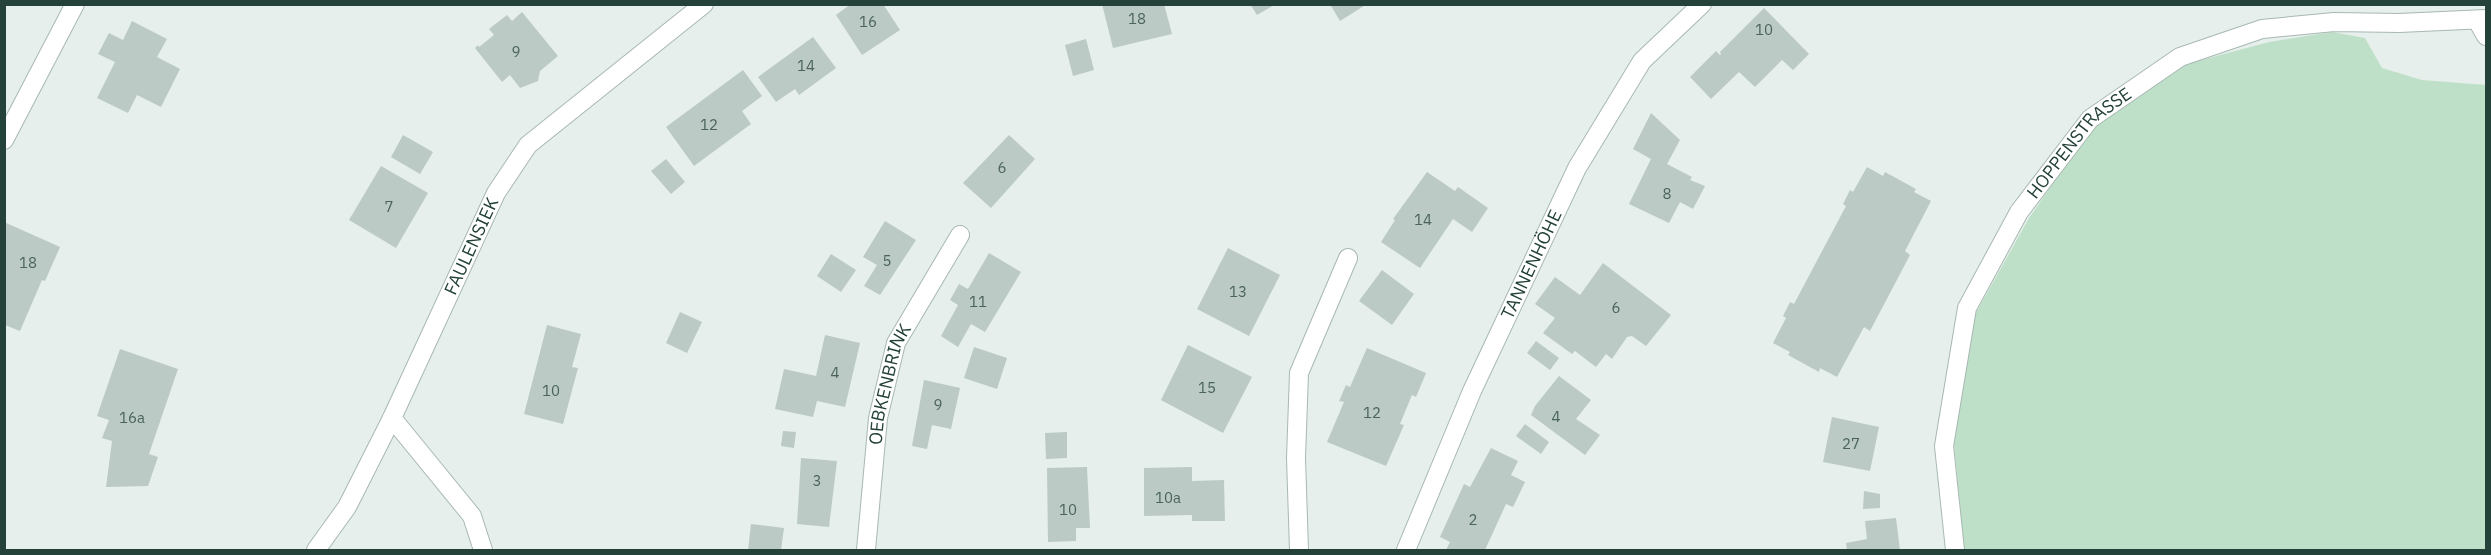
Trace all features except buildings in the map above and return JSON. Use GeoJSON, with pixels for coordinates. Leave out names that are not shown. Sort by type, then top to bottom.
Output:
{"type":"FeatureCollection","features":[{"type":"Feature","properties":{"kind":"street"},"geometry":{"type":"LineString","coordinates":[[4,140],[75,4]]}},
{"type":"Feature","properties":{"kind":"street","name":"FAULENSIEK"},"geometry":{"type":"LineString","coordinates":[[316,550],[347,507],[392,418],[496,193],[528,145],[704,4]]}},
{"type":"Feature","properties":{"kind":"street","name":"TANNENHÖHE"},"geometry":{"type":"LineString","coordinates":[[1406,550],[1472,391],[1577,168],[1642,61],[1702,4]]}},
{"type":"Feature","properties":{"kind":"street","name":"HOPPENSTRASSE"},"geometry":{"type":"LineString","coordinates":[[1955,550],[1944,446],[1967,308],[2019,212],[2090,119],[2180,57],[2262,29],[2334,22],[2483,25]]}},
{"type":"Feature","properties":{"kind":"street","name":"OEBKENBRINK"},"geometry":{"type":"LineString","coordinates":[[866,550],[878,418],[896,343],[960,235]]}},
{"type":"Feature","properties":{"kind":"street"},"geometry":{"type":"LineString","coordinates":[[1299,550],[1296,458],[1299,374],[1348,258]]}},
{"type":"Feature","properties":{"kind":"street"},"geometry":{"type":"LineString","coordinates":[[392,418],[472,516],[483,550]]}},
{"type":"Feature","properties":{"kind":"green space"},"geometry":{"type":"Polygon","coordinates":[[[2332,32],[2365,38],[2382,68],[2422,80],[2486,85],[2486,550],[1964,550],[1954,442],[1972,320],[2029,218],[2092,128],[2183,65],[2269,42],[2332,32]]]}}]}
